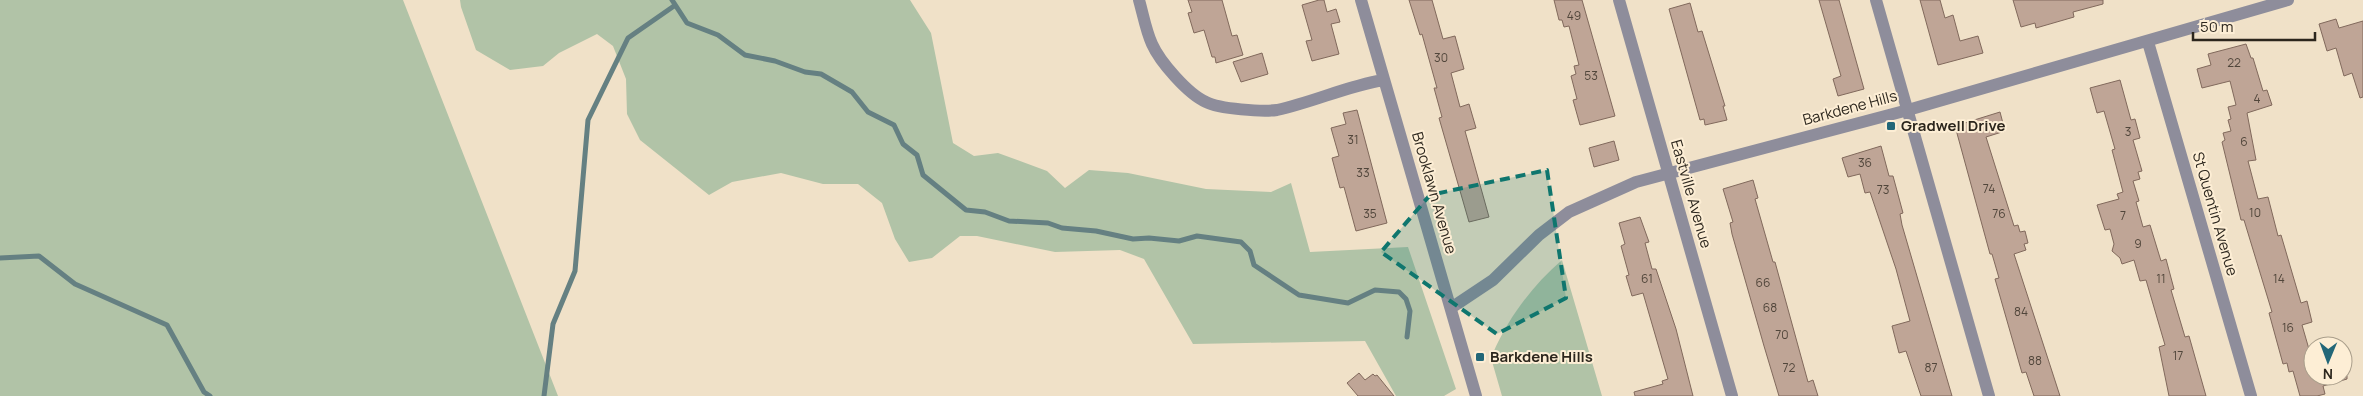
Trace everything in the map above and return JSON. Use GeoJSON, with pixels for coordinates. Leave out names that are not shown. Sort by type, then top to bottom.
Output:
{"type":"FeatureCollection","features":[{"type":"Feature","properties":{"kind":"street"},"geometry":{"type":"LineString","coordinates":[[1139,0],[1152,44],[1178,79],[1206,102],[1253,111],[1275,110],[1310,102],[1364,83],[1384,80]]}},
{"type":"Feature","properties":{"kind":"street","name":"Brooklawn Avenue"},"geometry":{"type":"LineString","coordinates":[[1361,0],[1476,396]]}},
{"type":"Feature","properties":{"kind":"street","name":"Eastville Avenue"},"geometry":{"type":"LineString","coordinates":[[1619,0],[1732,396]]}},
{"type":"Feature","properties":{"kind":"street"},"geometry":{"type":"LineString","coordinates":[[1876,0],[1989,396]]}},
{"type":"Feature","properties":{"kind":"street","name":"Barkdene Hills"},"geometry":{"type":"LineString","coordinates":[[1451,308],[1493,280],[1539,235],[1569,212],[1636,182],[1908,110],[2148,42],[2267,3],[2288,0]]}},
{"type":"Feature","properties":{"kind":"street","name":"St Quentin Avenue"},"geometry":{"type":"LineString","coordinates":[[2148,42],[2251,396]]}},
{"type":"Feature","properties":{"kind":"highlighted area"},"geometry":{"type":"Polygon","coordinates":[[[1547,170],[1566,298],[1497,334],[1381,252],[1430,195],[1547,170]]]}},
{"type":"Feature","properties":{"kind":"green space"},"geometry":{"type":"Polygon","coordinates":[[[0,0],[403,0],[558,396],[0,396],[0,0]]]}},
{"type":"Feature","properties":{"kind":"green space"},"geometry":{"type":"Polygon","coordinates":[[[460,0],[910,0],[931,33],[953,143],[974,156],[998,153],[1047,171],[1065,188],[1089,170],[1128,173],[1206,189],[1271,192],[1291,183],[1310,252],[1408,247],[1456,389],[1444,396],[1396,396],[1365,341],[1193,344],[1144,259],[1120,250],[1055,252],[977,236],[960,236],[932,258],[909,262],[895,239],[882,203],[858,184],[823,184],[781,173],[732,182],[709,195],[640,140],[627,114],[626,79],[613,46],[597,34],[559,53],[543,66],[510,70],[476,50],[460,0]]]}},
{"type":"Feature","properties":{"kind":"green space"},"geometry":{"type":"Polygon","coordinates":[[[1562,260],[1602,396],[1502,396],[1491,358],[1493,353],[1506,327],[1522,303],[1541,280],[1562,260]]]}},
{"type":"Feature","properties":{"kind":"building"},"geometry":{"type":"Polygon","coordinates":[[[1188,0],[1222,0],[1232,36],[1237,35],[1243,55],[1216,63],[1215,57],[1212,57],[1204,30],[1194,33],[1188,13],[1192,12],[1188,0]]]}},
{"type":"Feature","properties":{"kind":"building"},"geometry":{"type":"Polygon","coordinates":[[[1324,0],[1327,12],[1336,9],[1340,22],[1331,24],[1339,54],[1312,61],[1306,41],[1312,40],[1302,5],[1324,0]]]}},
{"type":"Feature","properties":{"kind":"building"},"geometry":{"type":"Polygon","coordinates":[[[1409,0],[1432,0],[1443,39],[1455,36],[1464,69],[1451,73],[1460,107],[1469,104],[1476,128],[1465,131],[1489,217],[1469,222],[1439,118],[1442,117],[1434,88],[1437,88],[1422,34],[1420,35],[1409,0]]]}},
{"type":"Feature","properties":{"kind":"building"},"geometry":{"type":"Polygon","coordinates":[[[1554,0],[1582,0],[1615,116],[1580,125],[1573,100],[1577,99],[1571,76],[1576,74],[1574,66],[1579,65],[1569,26],[1564,27],[1562,20],[1559,20],[1554,0]]]}},
{"type":"Feature","properties":{"kind":"building"},"geometry":{"type":"Polygon","coordinates":[[[1819,0],[1839,0],[1864,89],[1838,96],[1833,79],[1841,76],[1819,0]]]}},
{"type":"Feature","properties":{"kind":"building"},"geometry":{"type":"Polygon","coordinates":[[[1920,0],[1940,0],[1945,18],[1953,15],[1960,41],[1978,36],[1983,53],[1938,65],[1920,0]]]}},
{"type":"Feature","properties":{"kind":"building"},"geometry":{"type":"Polygon","coordinates":[[[2013,0],[2103,0],[2103,4],[2073,12],[2074,17],[2036,28],[2035,23],[2021,27],[2013,0]]]}},
{"type":"Feature","properties":{"kind":"building"},"geometry":{"type":"Polygon","coordinates":[[[1690,3],[1698,32],[1702,31],[1725,106],[1723,106],[1727,120],[1705,125],[1704,119],[1700,120],[1669,9],[1690,3]]]}},
{"type":"Feature","properties":{"kind":"building"},"geometry":{"type":"Polygon","coordinates":[[[2336,19],[2339,28],[2363,21],[2363,97],[2360,98],[2352,73],[2344,76],[2336,48],[2327,51],[2319,24],[2336,19]]]}},
{"type":"Feature","properties":{"kind":"building"},"geometry":{"type":"Polygon","coordinates":[[[2246,44],[2251,58],[2253,58],[2263,91],[2267,90],[2272,105],[2247,113],[2256,160],[2248,161],[2258,199],[2268,197],[2278,236],[2281,235],[2301,303],[2307,301],[2312,322],[2302,325],[2305,336],[2303,336],[2303,386],[2323,386],[2325,394],[2300,396],[2293,371],[2289,372],[2287,363],[2283,364],[2269,313],[2272,312],[2244,220],[2241,220],[2222,142],[2225,140],[2223,133],[2231,131],[2228,120],[2231,119],[2228,107],[2236,105],[2230,81],[2202,88],[2197,69],[2211,65],[2208,54],[2246,44]]]}},
{"type":"Feature","properties":{"kind":"building"},"geometry":{"type":"Polygon","coordinates":[[[1262,53],[1268,74],[1241,82],[1233,62],[1262,53]]]}},
{"type":"Feature","properties":{"kind":"building"},"geometry":{"type":"Polygon","coordinates":[[[2120,80],[2131,120],[2135,119],[2140,138],[2133,140],[2142,171],[2138,172],[2140,179],[2133,181],[2139,201],[2136,202],[2143,227],[2150,225],[2161,261],[2166,259],[2174,289],[2171,290],[2185,337],[2189,336],[2206,396],[2169,396],[2159,347],[2165,345],[2146,280],[2140,281],[2134,260],[2122,264],[2120,258],[2112,251],[2114,244],[2110,229],[2105,230],[2097,205],[2119,199],[2117,194],[2123,192],[2112,150],[2115,149],[2104,111],[2097,113],[2090,88],[2120,80]]]}},
{"type":"Feature","properties":{"kind":"building"},"geometry":{"type":"Polygon","coordinates":[[[1357,110],[1387,223],[1356,231],[1344,187],[1340,188],[1332,158],[1339,156],[1331,128],[1346,124],[1343,113],[1357,110]]]}},
{"type":"Feature","properties":{"kind":"building"},"geometry":{"type":"Polygon","coordinates":[[[2000,112],[2005,131],[1986,137],[2014,226],[2018,225],[2020,232],[2025,231],[2028,243],[2024,244],[2026,250],[2014,254],[2060,396],[2034,396],[2026,372],[2022,373],[1995,279],[1999,278],[1992,254],[1990,254],[1955,126],[2000,112]]]}},
{"type":"Feature","properties":{"kind":"building"},"geometry":{"type":"Polygon","coordinates":[[[1614,141],[1619,160],[1594,167],[1589,148],[1614,141]]]}},
{"type":"Feature","properties":{"kind":"building"},"geometry":{"type":"Polygon","coordinates":[[[1881,146],[1889,176],[1893,176],[1903,213],[1900,214],[1902,225],[1952,396],[1921,396],[1906,351],[1899,353],[1892,326],[1910,321],[1896,269],[1870,192],[1865,193],[1860,174],[1848,177],[1842,158],[1881,146]]]}},
{"type":"Feature","properties":{"kind":"building"},"geometry":{"type":"Polygon","coordinates":[[[1753,180],[1758,198],[1755,199],[1773,262],[1775,262],[1808,382],[1813,380],[1818,396],[1779,396],[1732,234],[1730,223],[1733,222],[1723,189],[1753,180]]]}},
{"type":"Feature","properties":{"kind":"building"},"geometry":{"type":"Polygon","coordinates":[[[1640,217],[1649,242],[1645,243],[1652,269],[1656,269],[1676,329],[1693,396],[1635,396],[1634,392],[1663,384],[1662,381],[1668,379],[1643,293],[1632,296],[1626,276],[1629,275],[1621,246],[1625,244],[1619,223],[1640,217]]]}},
{"type":"Feature","properties":{"kind":"building"},"geometry":{"type":"Polygon","coordinates":[[[1359,373],[1365,380],[1373,374],[1377,375],[1394,396],[1358,396],[1347,383],[1359,373]]]}},
{"type":"Feature","properties":{"kind":"waterway"},"geometry":{"type":"LineString","coordinates":[[672,0],[687,23],[718,35],[745,55],[775,61],[805,72],[821,74],[852,92],[868,112],[894,125],[903,144],[917,155],[923,175],[966,210],[985,212],[1009,221],[1048,223],[1062,228],[1096,231],[1133,239],[1149,238],[1179,241],[1197,236],[1241,242],[1250,251],[1254,265],[1299,295],[1348,303],[1375,290],[1399,292],[1406,299],[1410,311],[1407,337]]}},
{"type":"Feature","properties":{"kind":"waterway"},"geometry":{"type":"LineString","coordinates":[[544,396],[553,324],[575,271],[588,120],[628,38],[674,6]]}},
{"type":"Feature","properties":{"kind":"waterway"},"geometry":{"type":"LineString","coordinates":[[0,258],[39,256],[75,284],[167,325],[204,392],[210,396]]}},
{"type":"Feature","properties":{"kind":"place","name":"Gradwell Drive"},"geometry":{"type":"Point","coordinates":[1891,126]}},
{"type":"Feature","properties":{"kind":"place","name":"Barkdene Hills"},"geometry":{"type":"Point","coordinates":[1480,357]}}]}
